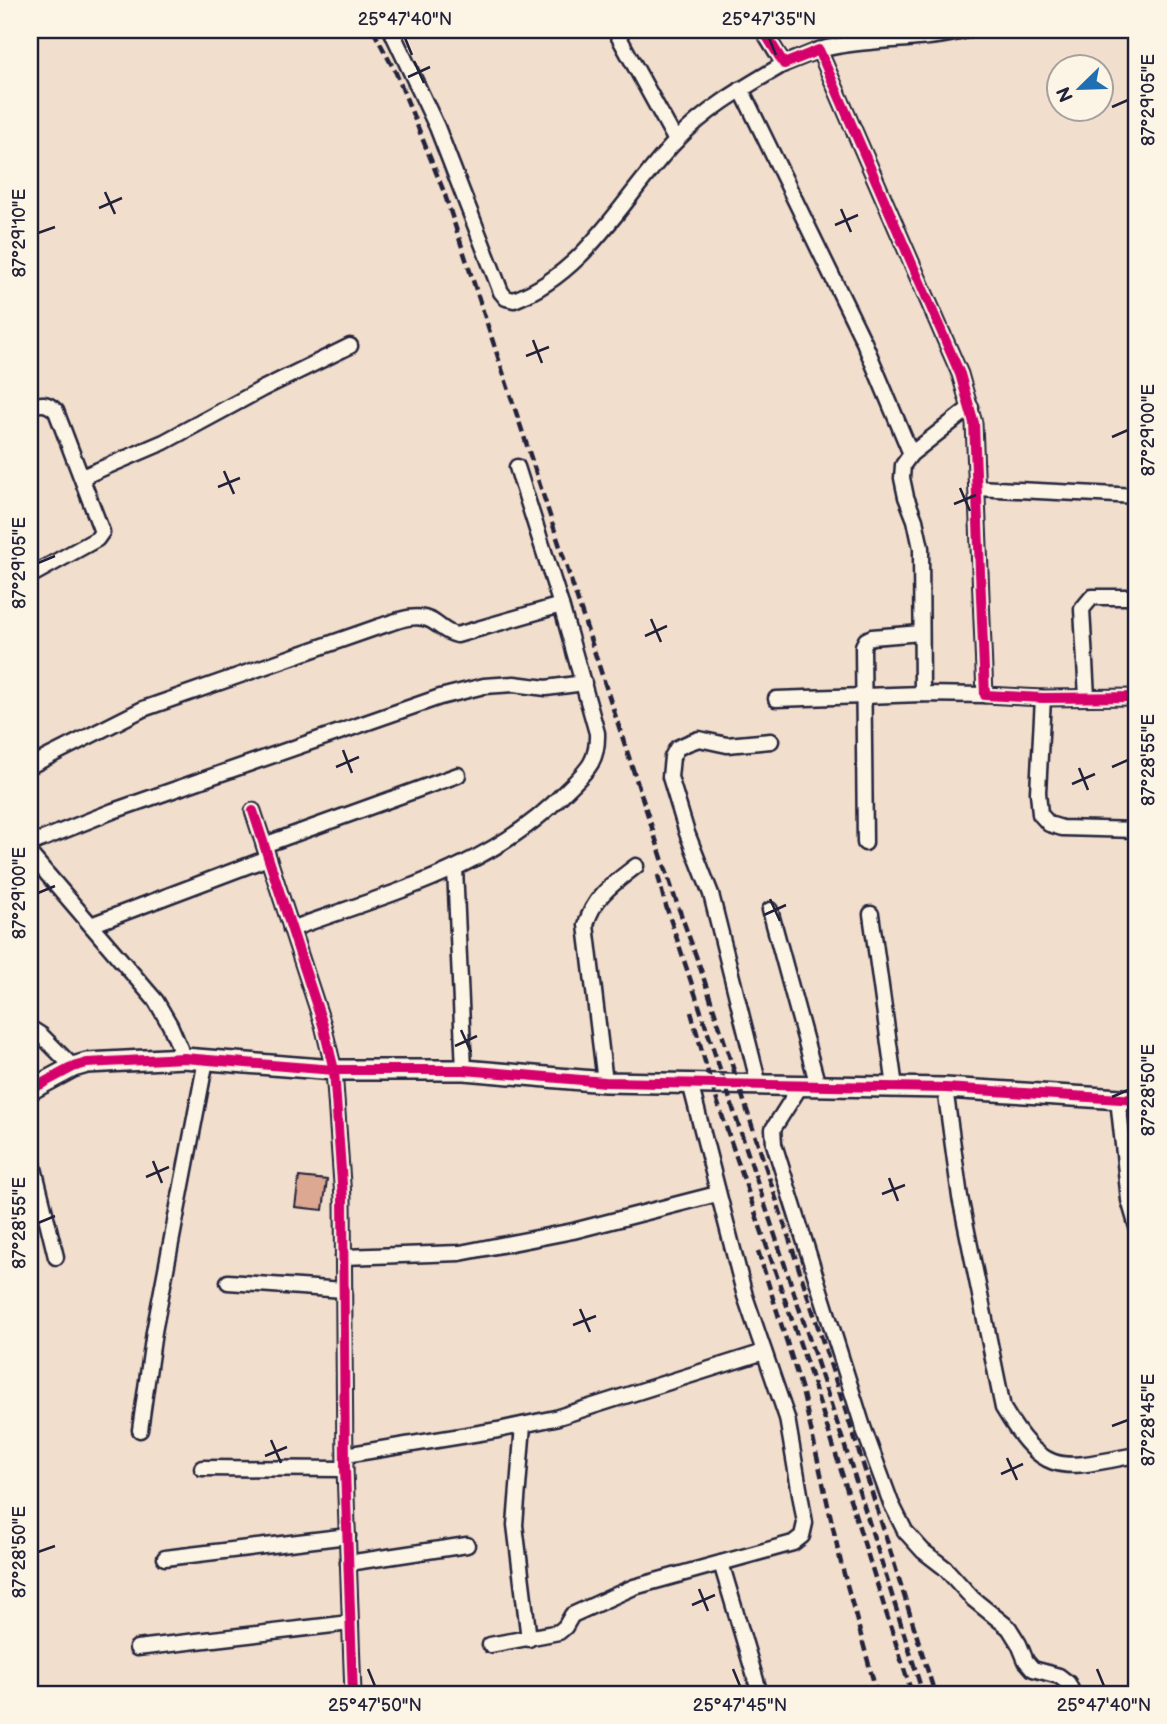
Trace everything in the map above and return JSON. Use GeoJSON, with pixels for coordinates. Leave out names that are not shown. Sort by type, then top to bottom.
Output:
{"type":"FeatureCollection","features":[{"type":"Feature","properties":{"kind":"street"},"geometry":{"type":"LineString","coordinates":[[391,30],[437,127],[501,292],[506,298],[514,300],[550,282],[571,266],[676,141],[705,113],[741,89],[784,64],[843,43],[885,35],[943,37],[967,30]]}},
{"type":"Feature","properties":{"kind":"street"},"geometry":{"type":"LineString","coordinates":[[615,30],[676,141]]}},
{"type":"Feature","properties":{"kind":"street"},"geometry":{"type":"LineString","coordinates":[[763,30],[784,64]]}},
{"type":"Feature","properties":{"kind":"street"},"geometry":{"type":"LineString","coordinates":[[819,50],[960,374],[971,407],[974,424],[985,695]]}},
{"type":"Feature","properties":{"kind":"street"},"geometry":{"type":"LineString","coordinates":[[741,89],[864,342],[911,454]]}},
{"type":"Feature","properties":{"kind":"street"},"geometry":{"type":"LineString","coordinates":[[82,477],[164,442],[262,389],[350,346]]}},
{"type":"Feature","properties":{"kind":"street"},"geometry":{"type":"LineString","coordinates":[[30,406],[50,404],[56,411],[102,532],[97,539],[30,576]]}},
{"type":"Feature","properties":{"kind":"street"},"geometry":{"type":"LineString","coordinates":[[922,694],[921,548],[902,478],[903,465],[911,454],[971,407]]}},
{"type":"Feature","properties":{"kind":"street"},"geometry":{"type":"LineString","coordinates":[[291,929],[456,868],[490,852],[522,831],[553,805],[592,764],[597,751],[597,733],[561,605],[517,467]]}},
{"type":"Feature","properties":{"kind":"street"},"geometry":{"type":"LineString","coordinates":[[977,488],[1137,496]]}},
{"type":"Feature","properties":{"kind":"street"},"geometry":{"type":"LineString","coordinates":[[1087,697],[1082,609],[1092,597],[1137,597]]}},
{"type":"Feature","properties":{"kind":"street"},"geometry":{"type":"LineString","coordinates":[[30,766],[143,709],[410,617],[422,617],[447,633],[457,635],[561,605]]}},
{"type":"Feature","properties":{"kind":"street"},"geometry":{"type":"LineString","coordinates":[[865,843],[863,646],[866,640],[872,637],[921,634]]}},
{"type":"Feature","properties":{"kind":"street"},"geometry":{"type":"LineString","coordinates":[[30,844],[113,811],[440,697],[484,686],[514,684],[545,688],[584,682]]}},
{"type":"Feature","properties":{"kind":"street"},"geometry":{"type":"LineString","coordinates":[[776,699],[922,694],[1043,698],[1137,697]]}},
{"type":"Feature","properties":{"kind":"street"},"geometry":{"type":"LineString","coordinates":[[1043,698],[1038,792],[1040,814],[1049,824],[1062,828],[1137,830]]}},
{"type":"Feature","properties":{"kind":"street"},"geometry":{"type":"LineString","coordinates":[[759,1084],[711,894],[687,833],[670,777],[672,757],[677,748],[699,739],[727,745],[771,741]]}},
{"type":"Feature","properties":{"kind":"street"},"geometry":{"type":"LineString","coordinates":[[91,925],[266,851],[458,775]]}},
{"type":"Feature","properties":{"kind":"street"},"geometry":{"type":"LineString","coordinates":[[253,811],[323,1025],[334,1070],[343,1198],[345,1462],[353,1694]]}},
{"type":"Feature","properties":{"kind":"street"},"geometry":{"type":"LineString","coordinates":[[30,854],[156,1001],[184,1058]]}},
{"type":"Feature","properties":{"kind":"street"},"geometry":{"type":"LineString","coordinates":[[605,1082],[586,925],[595,902],[607,888],[636,866]]}},
{"type":"Feature","properties":{"kind":"street"},"geometry":{"type":"LineString","coordinates":[[456,868],[464,1070]]}},
{"type":"Feature","properties":{"kind":"street"},"geometry":{"type":"LineString","coordinates":[[770,910],[809,1086]]}},
{"type":"Feature","properties":{"kind":"street"},"geometry":{"type":"LineString","coordinates":[[871,914],[895,1087]]}},
{"type":"Feature","properties":{"kind":"street"},"geometry":{"type":"LineString","coordinates":[[30,1028],[41,1035],[73,1067]]}},
{"type":"Feature","properties":{"kind":"street"},"geometry":{"type":"LineString","coordinates":[[30,1090],[73,1067],[87,1063],[184,1058],[334,1070],[464,1070],[605,1082],[944,1088],[1128,1099],[1129,1200],[1137,1227]]}},
{"type":"Feature","properties":{"kind":"street"},"geometry":{"type":"LineString","coordinates":[[140,1430],[154,1332],[206,1060]]}},
{"type":"Feature","properties":{"kind":"street"},"geometry":{"type":"LineString","coordinates":[[490,1645],[559,1632],[572,1615],[634,1587],[793,1543],[802,1536],[805,1523],[787,1418],[745,1296],[690,1083]]}},
{"type":"Feature","properties":{"kind":"street"},"geometry":{"type":"LineString","coordinates":[[809,1086],[773,1129],[774,1144],[859,1415],[891,1503],[905,1531],[923,1551],[945,1568],[973,1599],[1009,1628],[1033,1669],[1059,1676],[1068,1683],[1073,1694]]}},
{"type":"Feature","properties":{"kind":"street"},"geometry":{"type":"LineString","coordinates":[[944,1088],[960,1197],[1003,1408],[1031,1448],[1050,1461],[1069,1467],[1137,1455]]}},
{"type":"Feature","properties":{"kind":"street"},"geometry":{"type":"LineString","coordinates":[[30,1152],[57,1257]]}},
{"type":"Feature","properties":{"kind":"street"},"geometry":{"type":"LineString","coordinates":[[344,1257],[460,1253],[573,1231],[717,1194]]}},
{"type":"Feature","properties":{"kind":"street"},"geometry":{"type":"LineString","coordinates":[[228,1282],[344,1290]]}},
{"type":"Feature","properties":{"kind":"street"},"geometry":{"type":"LineString","coordinates":[[202,1468],[345,1462],[523,1425],[630,1395],[764,1352]]}},
{"type":"Feature","properties":{"kind":"street"},"geometry":{"type":"LineString","coordinates":[[523,1425],[515,1525],[529,1639]]}},
{"type":"Feature","properties":{"kind":"street"},"geometry":{"type":"LineString","coordinates":[[165,1558],[348,1536]]}},
{"type":"Feature","properties":{"kind":"street"},"geometry":{"type":"LineString","coordinates":[[348,1563],[467,1545]]}},
{"type":"Feature","properties":{"kind":"street"},"geometry":{"type":"LineString","coordinates":[[721,1563],[760,1694]]}},
{"type":"Feature","properties":{"kind":"street"},"geometry":{"type":"LineString","coordinates":[[137,1648],[350,1623]]}},
{"type":"Feature","properties":{"kind":"building"},"geometry":{"type":"Polygon","coordinates":[[[299,1177],[327,1180],[323,1210],[295,1207],[299,1177]]]}},
{"type":"Feature","properties":{"kind":"railway"},"geometry":{"type":"LineString","coordinates":[[373,30],[396,73],[444,192],[863,1464],[935,1694]]}},
{"type":"Feature","properties":{"kind":"railway"},"geometry":{"type":"LineString","coordinates":[[658,875],[923,1694]]}},
{"type":"Feature","properties":{"kind":"railway"},"geometry":{"type":"LineString","coordinates":[[691,1012],[711,1083],[810,1373],[912,1694]]}},
{"type":"Feature","properties":{"kind":"railway"},"geometry":{"type":"LineString","coordinates":[[758,1251],[802,1390],[841,1563],[877,1694]]}},
{"type":"Feature","properties":{"kind":"cycle path"},"geometry":{"type":"LineString","coordinates":[[763,30],[784,64],[819,50],[960,374],[974,423],[985,695],[1043,698],[1137,697]]}},
{"type":"Feature","properties":{"kind":"cycle path"},"geometry":{"type":"LineString","coordinates":[[253,811],[323,1025],[334,1070],[343,1198],[345,1469],[353,1694]]}},
{"type":"Feature","properties":{"kind":"cycle path"},"geometry":{"type":"LineString","coordinates":[[30,1090],[73,1067],[87,1063],[184,1058],[334,1070],[464,1070],[605,1082],[945,1088],[1137,1100]]}}]}
